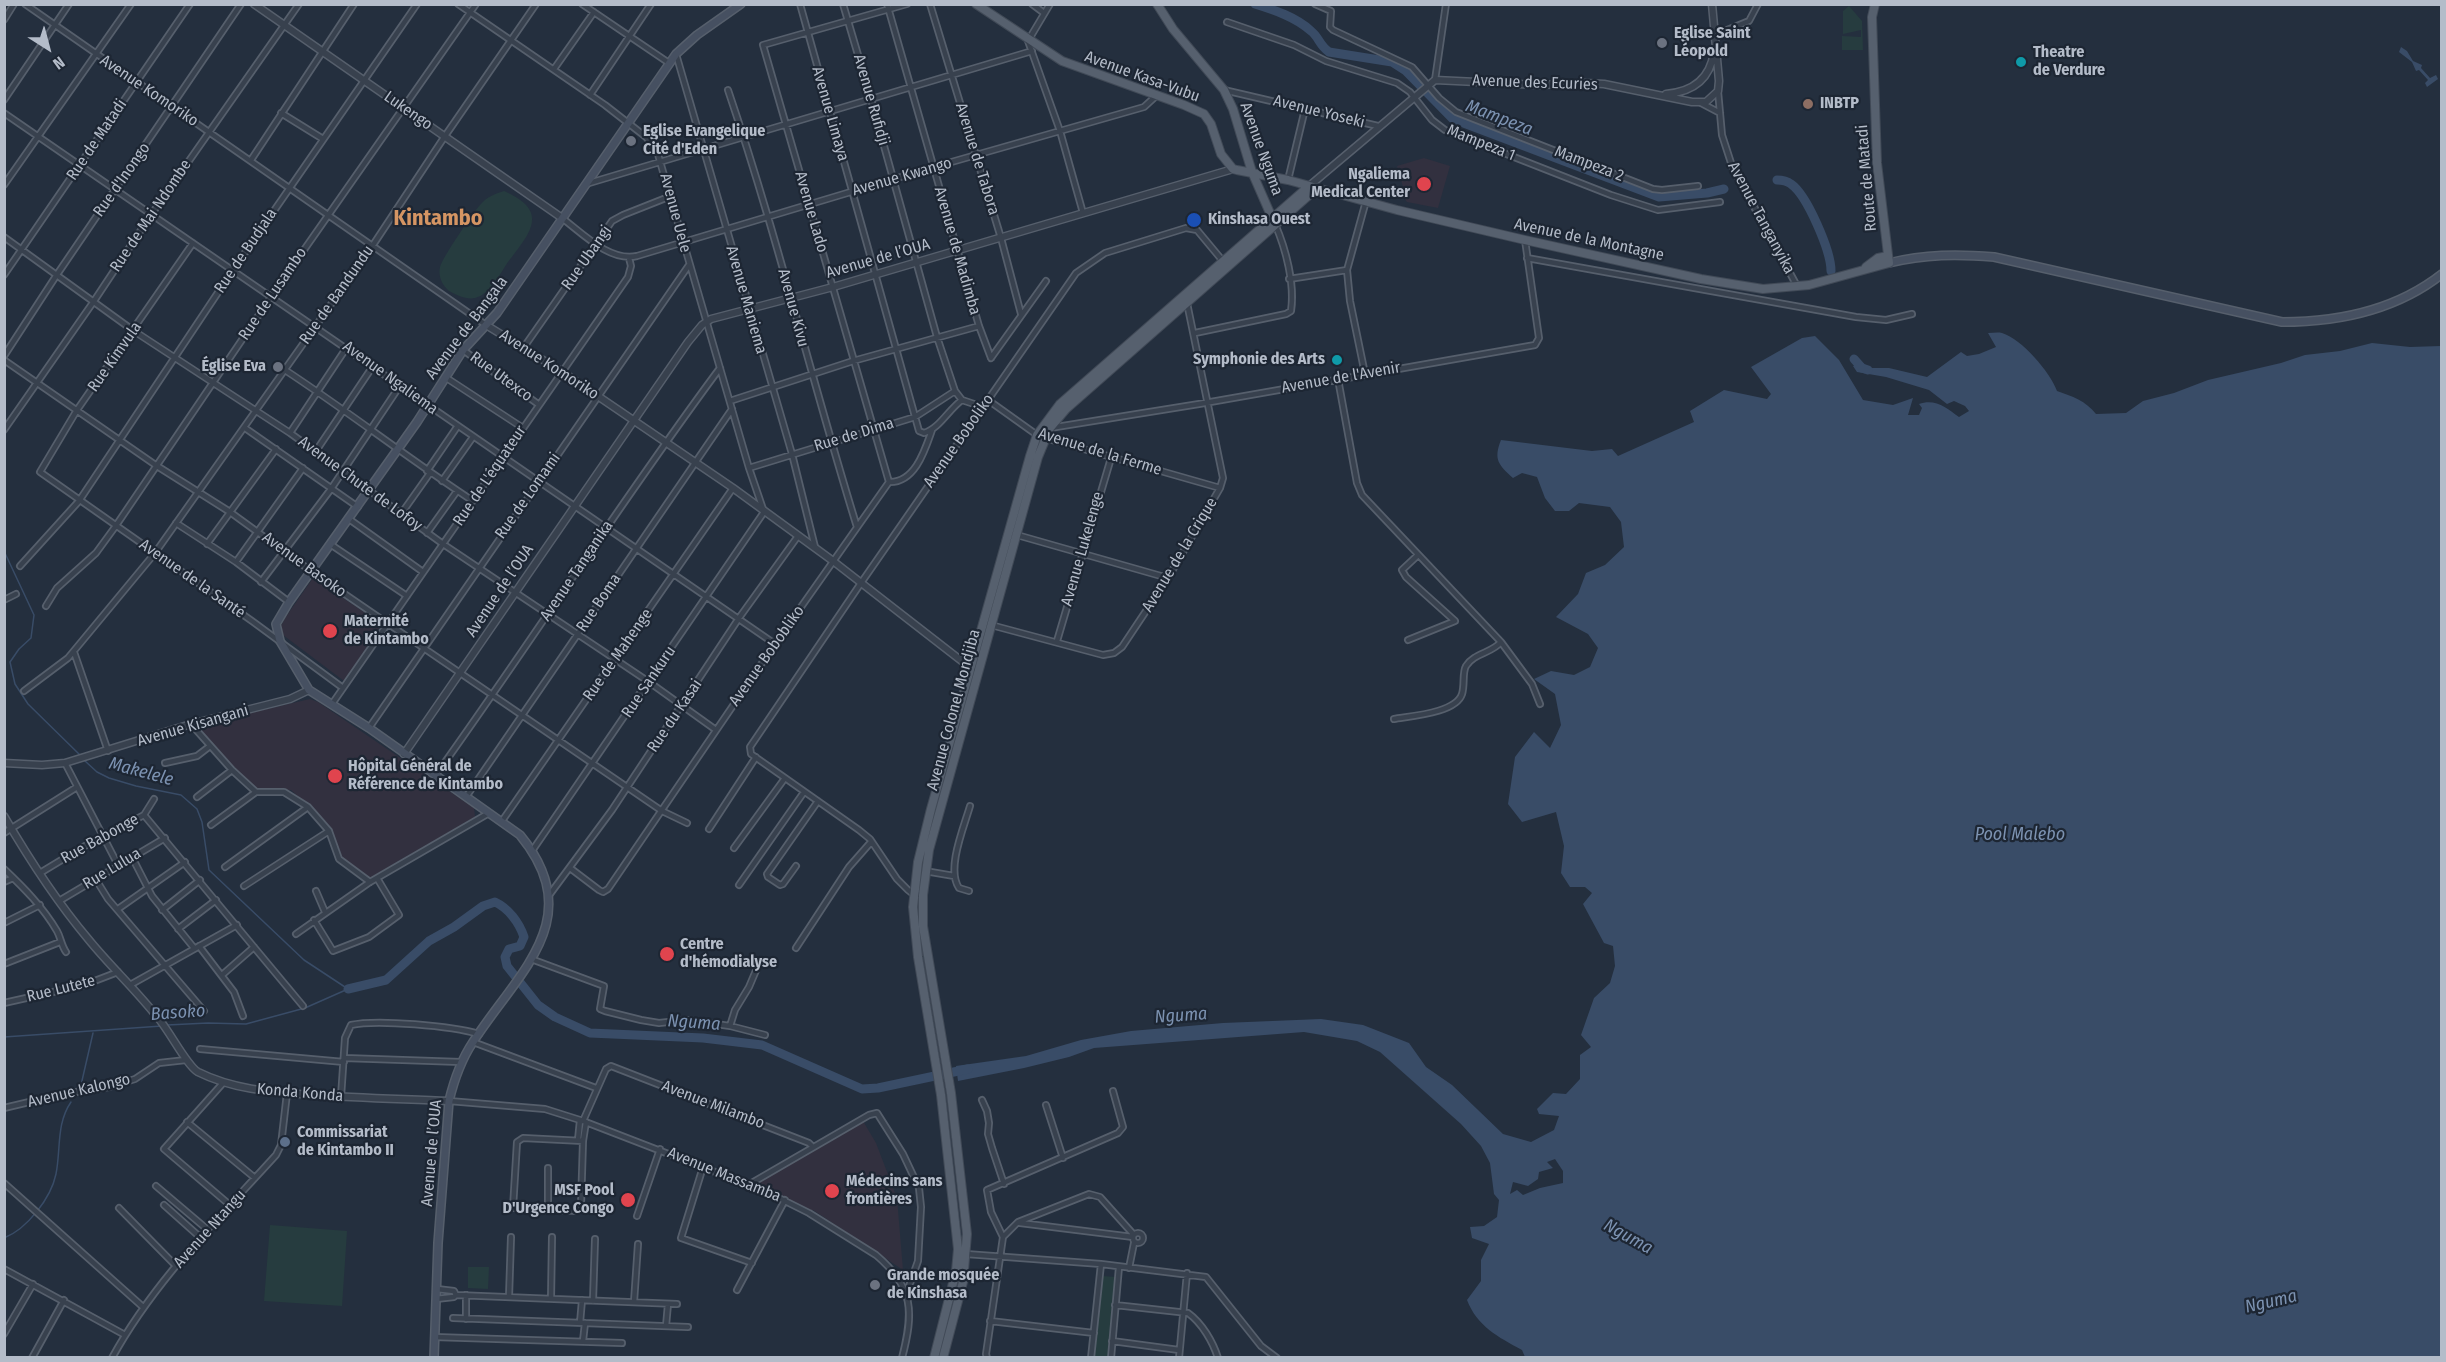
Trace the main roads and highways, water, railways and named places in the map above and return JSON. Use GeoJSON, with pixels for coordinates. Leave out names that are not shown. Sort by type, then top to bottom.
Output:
{"type":"FeatureCollection","features":[{"type":"Feature","properties":{"kind":"main road","name":"Avenue de Bangala"},"geometry":{"type":"LineString","coordinates":[[550,894],[532,851],[520,836],[369,728],[309,690],[280,641],[276,624],[289,602],[398,449],[463,350],[497,313],[669,63],[697,35],[741,4]]}},
{"type":"Feature","properties":{"kind":"main road","name":"Avenue Kasa-Vubu"},"geometry":{"type":"LineString","coordinates":[[976,4],[1028,41],[1071,66],[1184,105],[1208,118],[1221,154],[1233,169],[1252,172]]}},
{"type":"Feature","properties":{"kind":"main road","name":"Avenue Nguma"},"geometry":{"type":"LineString","coordinates":[[1157,4],[1173,29],[1224,90],[1233,109],[1252,172],[1273,221]]}},
{"type":"Feature","properties":{"kind":"main road","name":"Route de Matadi"},"geometry":{"type":"LineString","coordinates":[[1875,4],[1872,17],[1877,163],[1886,242]]}},
{"type":"Feature","properties":{"kind":"main road"},"geometry":{"type":"LineString","coordinates":[[1252,172],[1312,188]]}},
{"type":"Feature","properties":{"kind":"main road","name":"Avenue Colonel Mondjiba"},"geometry":{"type":"LineString","coordinates":[[934,1358],[956,1270],[958,1250],[941,1095],[918,957],[913,894],[918,862],[969,668],[1041,434],[1060,404],[1312,188]]}},
{"type":"Feature","properties":{"kind":"main road","name":"Avenue de la Montagne"},"geometry":{"type":"LineString","coordinates":[[1312,188],[1524,240],[1763,289],[1798,287],[1832,279],[1889,260]]}},
{"type":"Feature","properties":{"kind":"main road","name":"Avenue Colonel Mondjiba"},"geometry":{"type":"LineString","coordinates":[[943,1358],[963,1282],[966,1254],[965,1213],[951,1093],[927,954],[923,895],[926,871],[1038,457],[1041,434],[1050,428],[1066,409],[1184,299],[1222,260],[1273,221]]}},
{"type":"Feature","properties":{"kind":"main road"},"geometry":{"type":"LineString","coordinates":[[1878,258],[1886,242]]}},
{"type":"Feature","properties":{"kind":"main road"},"geometry":{"type":"LineString","coordinates":[[1886,242],[1889,260],[1952,254],[1994,257],[2282,322],[2328,321],[2371,311],[2403,298],[2442,274]]}},
{"type":"Feature","properties":{"kind":"main road","name":"Avenue de la Montagne"},"geometry":{"type":"LineString","coordinates":[[1857,271],[1869,266],[1878,258],[1889,260]]}},
{"type":"Feature","properties":{"kind":"main road","name":"Avenue de l’OUA"},"geometry":{"type":"LineString","coordinates":[[434,1358],[436,1289],[449,1101],[461,1062],[531,959],[543,937],[550,906],[550,894]]}},
{"type":"Feature","properties":{"kind":"water"},"geometry":{"type":"Polygon","coordinates":[[[2401,47],[2407,51],[2413,61],[2422,65],[2421,68],[2430,78],[2436,75],[2438,79],[2427,87],[2425,83],[2428,80],[2419,70],[2416,71],[2412,62],[2399,52],[2401,47]]]}},
{"type":"Feature","properties":{"kind":"water","name":"Pool Malebo"},"geometry":{"type":"Polygon","coordinates":[[[1988,333],[2002,333],[2010,336],[2042,366],[2057,391],[2083,402],[2096,414],[2126,413],[2143,401],[2174,393],[2208,380],[2305,355],[2340,351],[2372,343],[2410,347],[2441,346],[2441,1357],[1525,1357],[1522,1350],[1482,1324],[1467,1300],[1481,1281],[1481,1260],[1489,1244],[1472,1238],[1470,1227],[1484,1226],[1497,1217],[1499,1200],[1494,1194],[1490,1163],[1481,1146],[1461,1124],[1380,1052],[1357,1041],[1304,1032],[1094,1048],[1024,1068],[958,1081],[956,1066],[1026,1056],[1081,1040],[1131,1031],[1223,1023],[1321,1019],[1363,1025],[1409,1043],[1426,1067],[1452,1085],[1503,1134],[1531,1142],[1554,1130],[1559,1116],[1539,1114],[1537,1109],[1553,1093],[1566,1094],[1580,1079],[1580,1055],[1591,1047],[1581,1035],[1594,998],[1610,983],[1615,966],[1613,946],[1604,943],[1583,904],[1592,893],[1585,887],[1570,887],[1561,873],[1564,846],[1556,812],[1522,822],[1508,804],[1515,757],[1534,732],[1550,748],[1561,725],[1555,694],[1534,679],[1551,671],[1574,675],[1590,667],[1598,648],[1588,634],[1556,617],[1578,594],[1586,573],[1605,565],[1624,547],[1621,522],[1610,507],[1579,503],[1569,511],[1555,511],[1545,498],[1537,477],[1522,473],[1513,478],[1501,466],[1498,453],[1501,440],[1592,451],[1612,449],[1618,456],[1694,422],[1690,411],[1724,390],[1767,399],[1771,394],[1751,367],[1802,338],[1815,336],[1839,360],[1863,400],[1893,405],[1913,398],[1908,415],[1919,415],[1922,408],[1919,404],[1930,402],[1950,410],[1959,417],[1969,411],[1965,406],[1954,401],[1947,404],[1929,390],[1886,377],[1857,372],[1853,366],[1863,363],[1870,368],[1889,368],[1927,377],[1961,352],[1967,356],[1996,347],[1988,333]],[[1555,1159],[1547,1162],[1553,1168],[1539,1172],[1538,1179],[1528,1186],[1513,1182],[1510,1194],[1517,1190],[1523,1195],[1540,1188],[1563,1183],[1563,1171],[1555,1159]]]}},
{"type":"Feature","properties":{"kind":"waterway","name":"Mampeza"},"geometry":{"type":"LineString","coordinates":[[1255,4],[1277,11],[1299,22],[1314,33],[1329,52],[1392,62],[1406,71],[1453,119],[1659,197],[1707,193],[1724,189]]}},
{"type":"Feature","properties":{"kind":"waterway","name":"Mampeza"},"geometry":{"type":"LineString","coordinates":[[1777,180],[1791,184],[1804,199],[1823,238],[1831,271]]}},
{"type":"Feature","properties":{"kind":"waterway","name":"Mampeza"},"geometry":{"type":"LineString","coordinates":[[1854,359],[1862,368],[1868,370]]}},
{"type":"Feature","properties":{"kind":"waterway","name":"Makelele"},"geometry":{"type":"LineString","coordinates":[[4,551],[34,615],[31,638],[10,662],[15,684],[28,704],[80,755]]}},
{"type":"Feature","properties":{"kind":"waterway","name":"Makelele"},"geometry":{"type":"LineString","coordinates":[[85,761],[97,772],[109,778],[181,795],[197,809],[202,822],[209,870],[304,960],[348,989]]}},
{"type":"Feature","properties":{"kind":"waterway","name":"Nguma"},"geometry":{"type":"LineString","coordinates":[[348,989],[386,980],[429,941],[454,927],[483,906],[495,902],[512,916],[524,937],[520,946],[509,949],[505,957],[507,966],[538,1005],[555,1017],[590,1033],[703,1038],[762,1045],[862,1089],[878,1088],[968,1069]]}},
{"type":"Feature","properties":{"kind":"waterway","name":"Basoko"},"geometry":{"type":"LineString","coordinates":[[167,1025],[246,1024],[305,1008],[348,989]]}},
{"type":"Feature","properties":{"kind":"waterway","name":"Basoko"},"geometry":{"type":"LineString","coordinates":[[4,1037],[162,1026]]}},
{"type":"Feature","properties":{"kind":"waterway"},"geometry":{"type":"LineString","coordinates":[[81,1085],[93,1033]]}},
{"type":"Feature","properties":{"kind":"waterway"},"geometry":{"type":"LineString","coordinates":[[4,1238],[21,1228],[37,1212],[49,1193],[56,1174],[63,1119],[71,1102]]}},
{"type":"Feature","properties":{"kind":"place","name":"Eglise Saint Léopold"},"geometry":{"type":"Point","coordinates":[1662,43]}},
{"type":"Feature","properties":{"kind":"place","name":"Theatre de Verdure"},"geometry":{"type":"Point","coordinates":[2021,62]}},
{"type":"Feature","properties":{"kind":"place","name":"INBTP"},"geometry":{"type":"Point","coordinates":[1808,104]}},
{"type":"Feature","properties":{"kind":"place","name":"Eglise Evangelique Cité d'Eden"},"geometry":{"type":"Point","coordinates":[631,141]}},
{"type":"Feature","properties":{"kind":"place","name":"Ngaliema Medical Center"},"geometry":{"type":"Point","coordinates":[1424,184]}},
{"type":"Feature","properties":{"kind":"place","name":"Kinshasa Ouest"},"geometry":{"type":"Point","coordinates":[1194,220]}},
{"type":"Feature","properties":{"kind":"place","name":"Symphonie des Arts"},"geometry":{"type":"Point","coordinates":[1337,360]}},
{"type":"Feature","properties":{"kind":"place","name":"Église Eva"},"geometry":{"type":"Point","coordinates":[278,367]}},
{"type":"Feature","properties":{"kind":"place","name":"Maternité de Kintambo"},"geometry":{"type":"Point","coordinates":[330,631]}},
{"type":"Feature","properties":{"kind":"place","name":"Hôpital Général de Référence de Kintambo"},"geometry":{"type":"Point","coordinates":[335,776]}},
{"type":"Feature","properties":{"kind":"place","name":"Centre d'hémodialyse"},"geometry":{"type":"Point","coordinates":[667,954]}},
{"type":"Feature","properties":{"kind":"place","name":"Commissariat de Kintambo II"},"geometry":{"type":"Point","coordinates":[285,1142]}},
{"type":"Feature","properties":{"kind":"place","name":"Médecins sans frontières"},"geometry":{"type":"Point","coordinates":[832,1191]}},
{"type":"Feature","properties":{"kind":"place","name":"MSF Pool D'Urgence Congo"},"geometry":{"type":"Point","coordinates":[628,1200]}},
{"type":"Feature","properties":{"kind":"place","name":"Grande mosquée de Kinshasa"},"geometry":{"type":"Point","coordinates":[875,1285]}},
{"type":"Feature","properties":{"kind":"district","name":"Kintambo"},"geometry":{"type":"Point","coordinates":[438,219]}}]}
